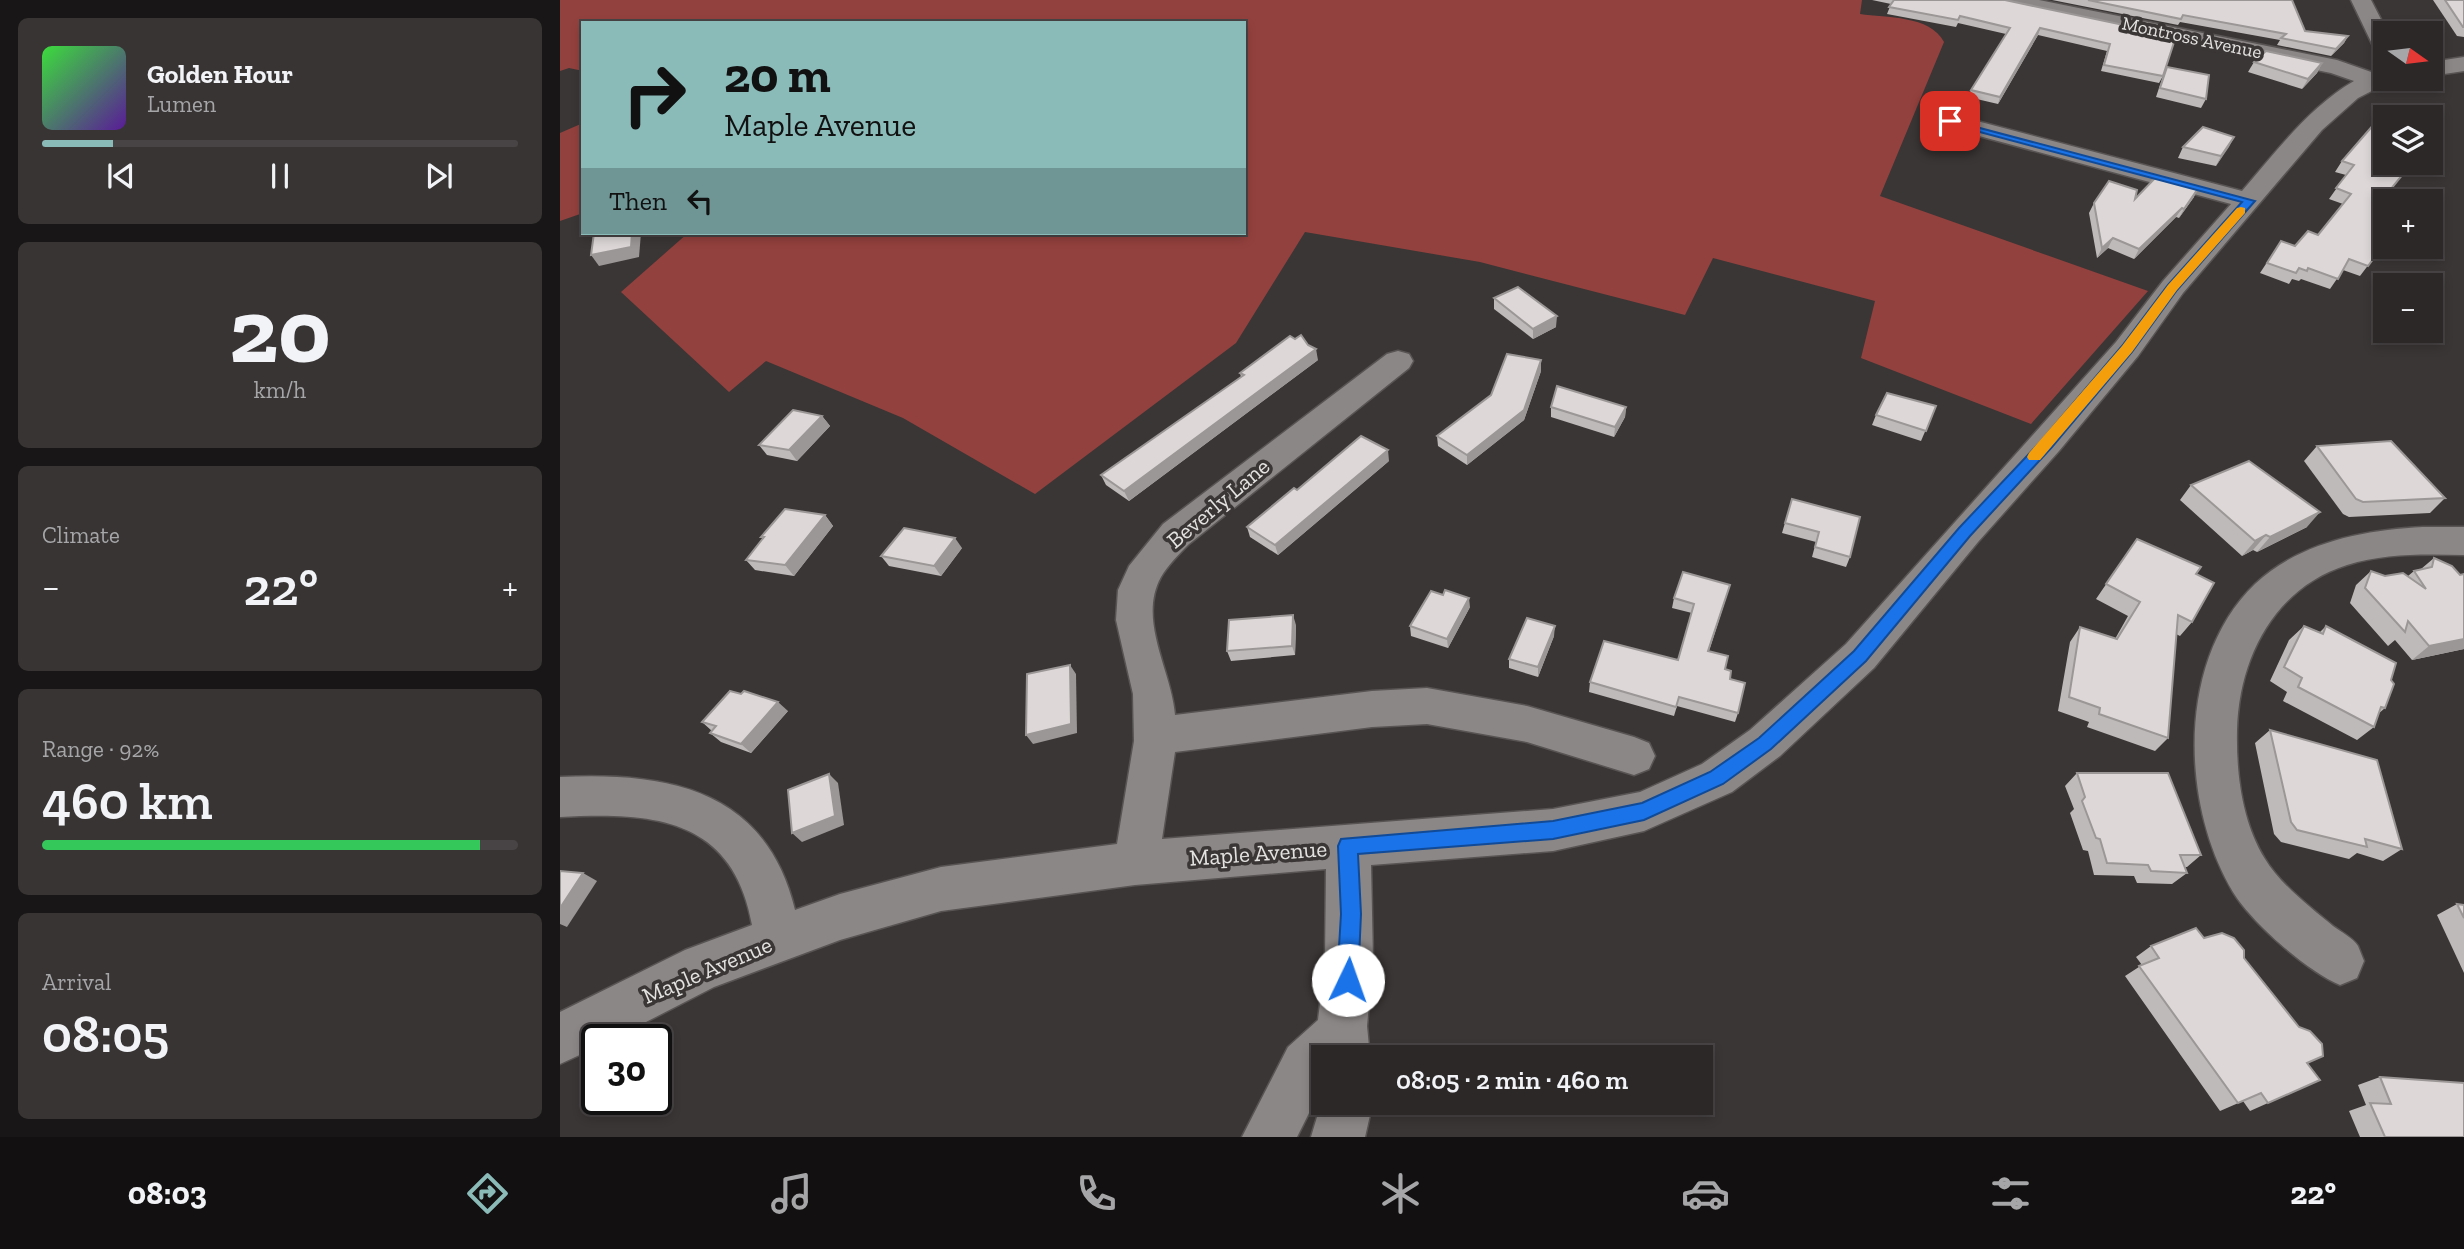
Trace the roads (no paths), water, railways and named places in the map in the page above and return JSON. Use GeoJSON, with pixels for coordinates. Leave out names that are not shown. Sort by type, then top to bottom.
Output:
{"type":"FeatureCollection","features":[{"type":"Feature","properties":{"kind":"street","name":"Montross Avenue"},"geometry":{"type":"LineString","coordinates":[[2009,0],[2337,67],[2373,68]]}},
{"type":"Feature","properties":{"kind":"street"},"geometry":{"type":"LineString","coordinates":[[2361,0],[2373,41]]}},
{"type":"Feature","properties":{"kind":"street"},"geometry":{"type":"LineString","coordinates":[[2443,67],[2464,64]]}},
{"type":"Feature","properties":{"kind":"street","name":"Maple Avenue"},"geometry":{"type":"LineString","coordinates":[[560,1039],[702,967],[840,917],[941,889],[1135,863],[1553,830],[1644,811],[1717,778],[1765,743],[1860,656],[1965,532],[2047,443],[2127,349],[2173,287],[2314,125],[2373,74]]}},
{"type":"Feature","properties":{"kind":"street"},"geometry":{"type":"LineString","coordinates":[[1950,121],[2250,201]]}},
{"type":"Feature","properties":{"kind":"street","name":"Beverly Lane"},"geometry":{"type":"LineString","coordinates":[[1135,863],[1155,764],[1154,697],[1138,642],[1133,611],[1138,585],[1154,558],[1176,534],[1398,361]]}},
{"type":"Feature","properties":{"kind":"street"},"geometry":{"type":"LineString","coordinates":[[2340,961],[2296,929],[2248,876],[2223,817],[2215,770],[2215,730],[2220,685],[2235,645],[2252,618],[2272,591],[2302,570],[2329,557],[2366,547],[2403,542],[2464,541]]}},
{"type":"Feature","properties":{"kind":"street"},"geometry":{"type":"LineString","coordinates":[[1154,737],[1221,726],[1371,709],[1427,706],[1527,724],[1634,756]]}},
{"type":"Feature","properties":{"kind":"street"},"geometry":{"type":"LineString","coordinates":[[560,797],[591,795],[640,798],[682,807],[715,821],[735,840],[766,887],[778,939]]}},
{"type":"Feature","properties":{"kind":"street"},"geometry":{"type":"LineString","coordinates":[[1343,1045],[1351,914],[1348,846]]}},
{"type":"Feature","properties":{"kind":"street"},"geometry":{"type":"LineString","coordinates":[[1269,1137],[1306,1065],[1311,1062]]}},
{"type":"Feature","properties":{"kind":"street"},"geometry":{"type":"LineString","coordinates":[[1338,1137],[1344,1115]]}}]}
